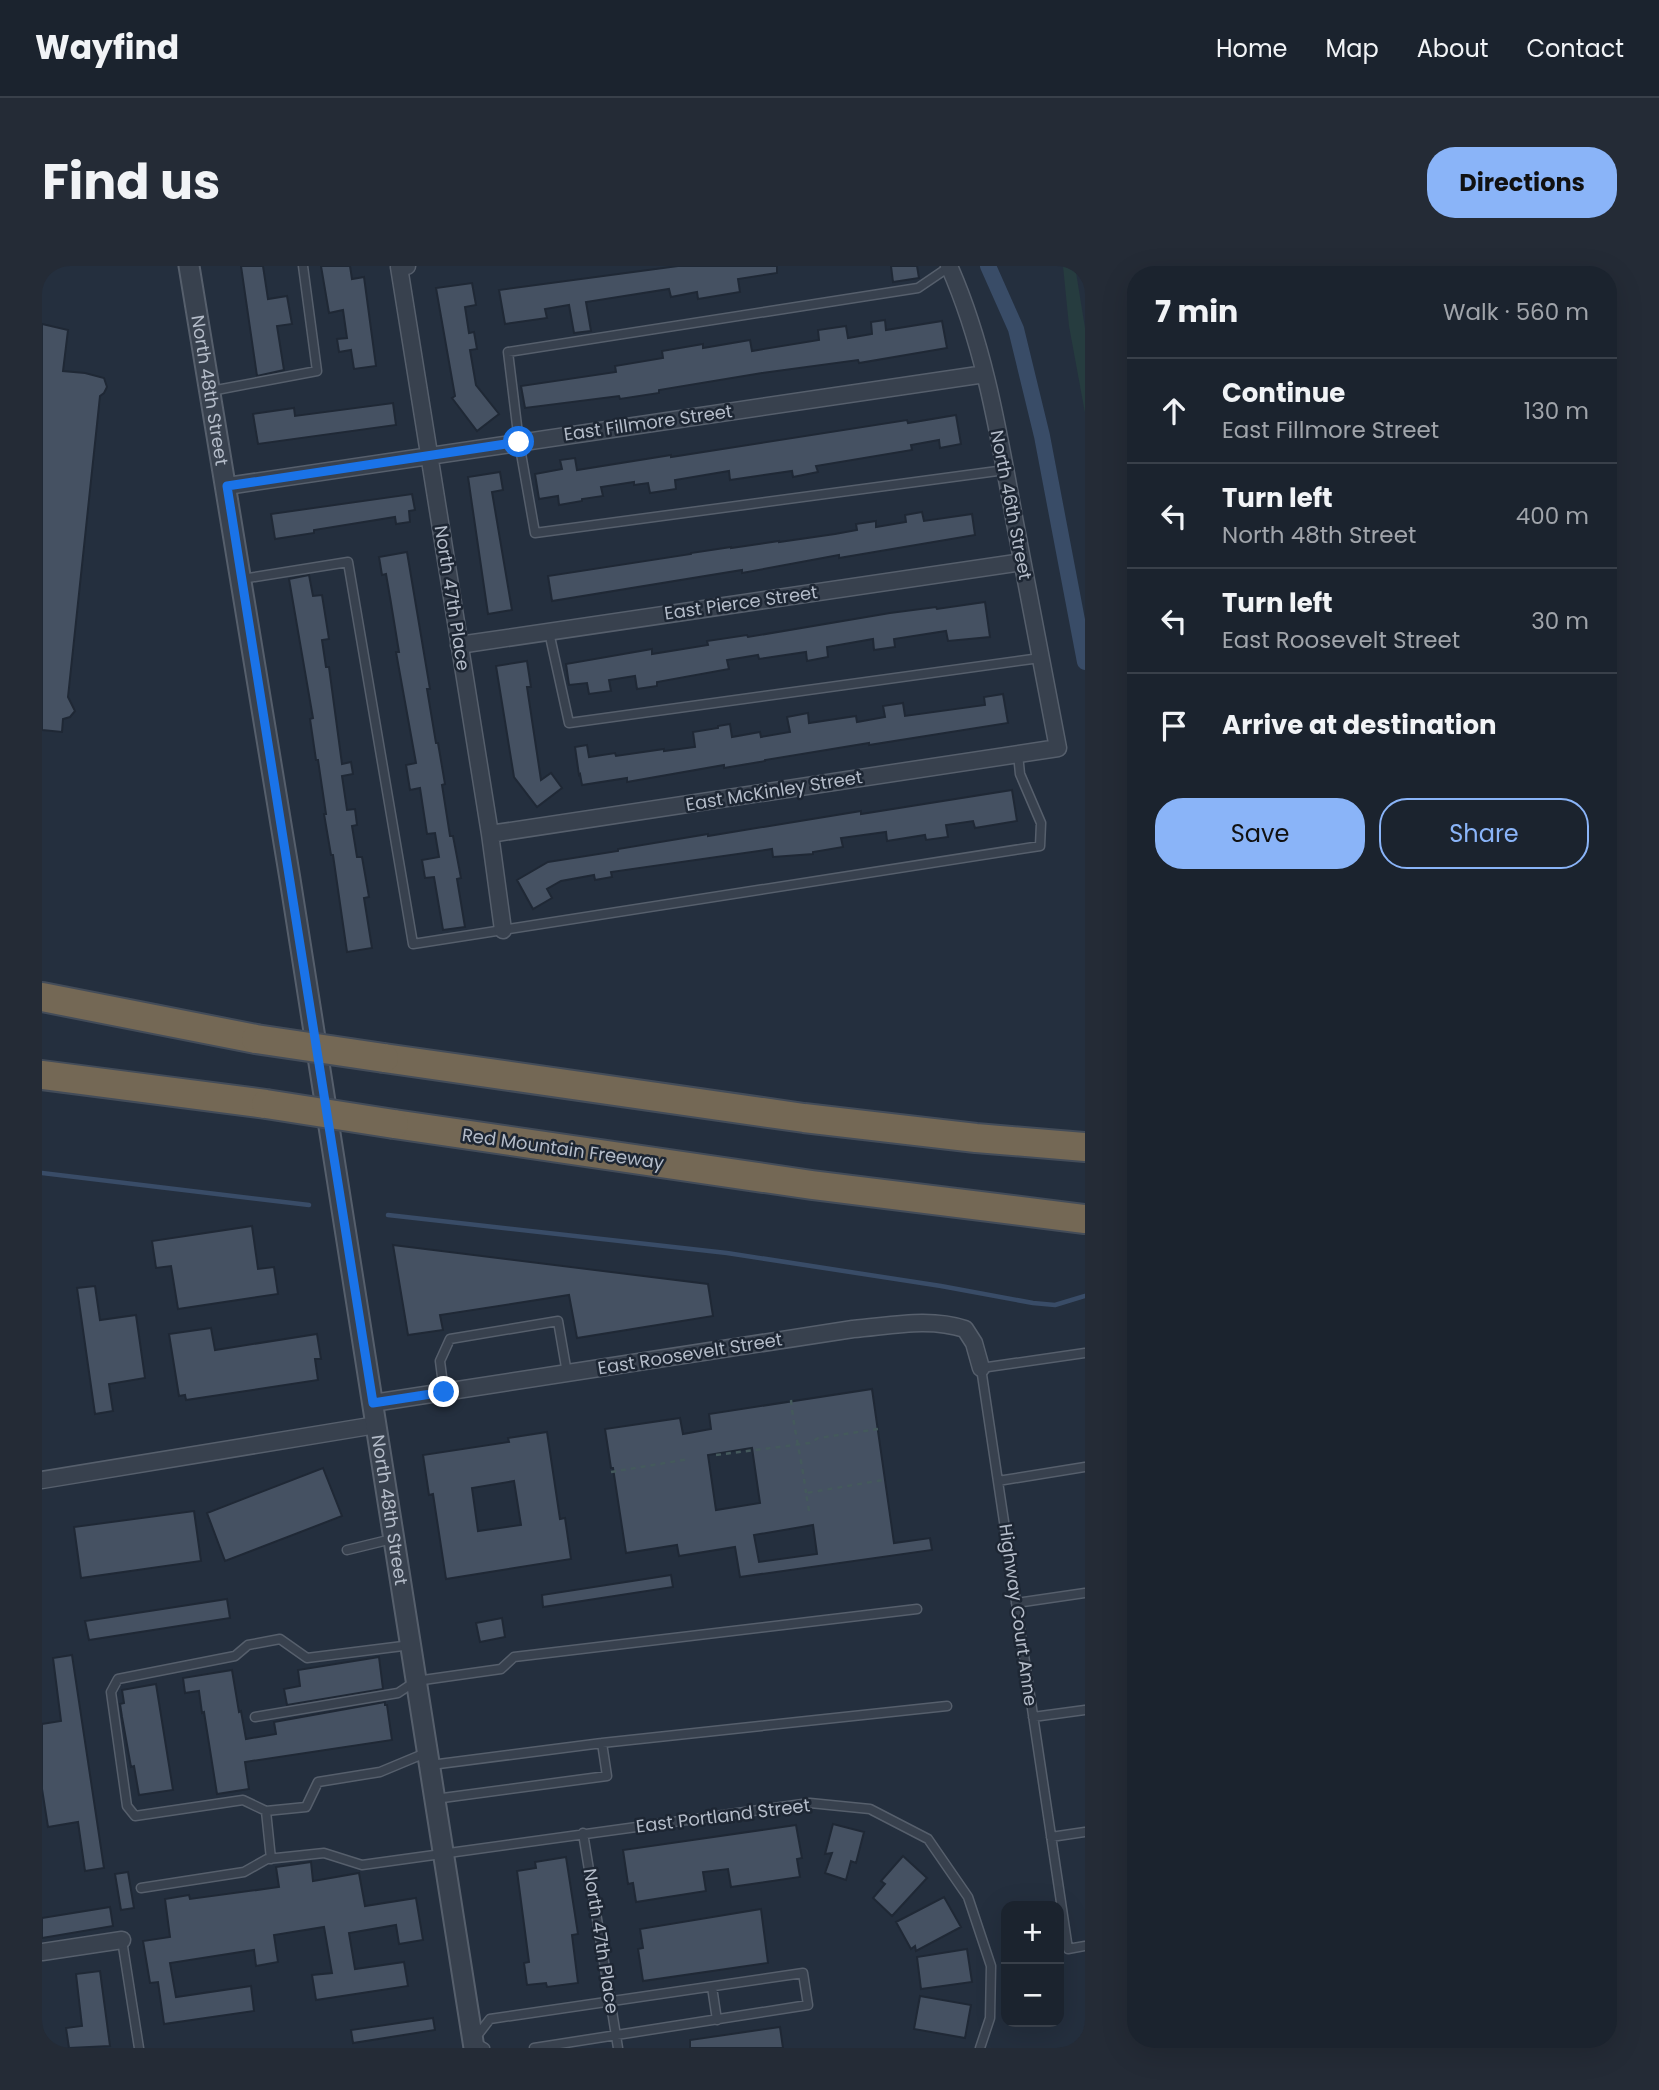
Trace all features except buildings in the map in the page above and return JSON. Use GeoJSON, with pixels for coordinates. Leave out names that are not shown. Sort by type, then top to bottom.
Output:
{"type":"FeatureCollection","features":[{"type":"Feature","properties":{"kind":"highway"},"geometry":{"type":"LineString","coordinates":[[42,997],[256,1040]]}},
{"type":"Feature","properties":{"kind":"highway"},"geometry":{"type":"LineString","coordinates":[[42,1010],[781,1115],[1085,1147]]}},
{"type":"Feature","properties":{"kind":"highway","name":"Red Mountain Freeway"},"geometry":{"type":"LineString","coordinates":[[42,1075],[266,1104],[813,1185],[1085,1219]]}},
{"type":"Feature","properties":{"kind":"highway"},"geometry":{"type":"LineString","coordinates":[[1032,1142],[1085,1139]]}},
{"type":"Feature","properties":{"kind":"street","name":"North 48th Street"},"geometry":{"type":"LineString","coordinates":[[189,266],[242,579],[443,1853],[477,2046]]}},
{"type":"Feature","properties":{"kind":"street","name":"North 47th Place"},"geometry":{"type":"LineString","coordinates":[[403,267],[429,455],[503,930]]}},
{"type":"Feature","properties":{"kind":"street","name":"North 46th Street"},"geometry":{"type":"LineString","coordinates":[[949,267],[970,316],[985,374],[1058,748]]}},
{"type":"Feature","properties":{"kind":"street","name":"East Fillmore Street"},"geometry":{"type":"LineString","coordinates":[[227,486],[985,374]]}},
{"type":"Feature","properties":{"kind":"street","name":"East Pierce Street"},"geometry":{"type":"LineString","coordinates":[[459,645],[1022,562]]}},
{"type":"Feature","properties":{"kind":"street","name":"East McKinley Street"},"geometry":{"type":"LineString","coordinates":[[490,834],[1058,748]]}},
{"type":"Feature","properties":{"kind":"street","name":"East Roosevelt Street"},"geometry":{"type":"LineString","coordinates":[[373,1403],[853,1329],[946,1323],[965,1329],[974,1343],[982,1368]]}},
{"type":"Feature","properties":{"kind":"street"},"geometry":{"type":"LineString","coordinates":[[42,1480],[376,1425]]}},
{"type":"Feature","properties":{"kind":"street"},"geometry":{"type":"LineString","coordinates":[[42,1952],[122,1940]]}},
{"type":"Feature","properties":{"kind":"lane"},"geometry":{"type":"LineString","coordinates":[[211,391],[317,371],[303,266]]}},
{"type":"Feature","properties":{"kind":"lane"},"geometry":{"type":"LineString","coordinates":[[949,267],[918,288],[508,352],[519,442],[535,533],[1005,470]]}},
{"type":"Feature","properties":{"kind":"lane"},"geometry":{"type":"LineString","coordinates":[[242,579],[348,562],[413,944],[1040,846],[1041,823],[1020,774],[1018,754]]}},
{"type":"Feature","properties":{"kind":"lane"},"geometry":{"type":"LineString","coordinates":[[549,632],[569,723],[1041,658]]}},
{"type":"Feature","properties":{"kind":"lane"},"geometry":{"type":"LineString","coordinates":[[444,1392],[440,1361],[450,1339],[558,1321],[567,1373]]}},
{"type":"Feature","properties":{"kind":"lane"},"geometry":{"type":"LineString","coordinates":[[982,1368],[1085,1353]]}},
{"type":"Feature","properties":{"kind":"lane","name":"Highway Court Anne"},"geometry":{"type":"LineString","coordinates":[[982,1368],[1068,1949],[1085,1946]]}},
{"type":"Feature","properties":{"kind":"lane"},"geometry":{"type":"LineString","coordinates":[[998,1481],[1085,1467]]}},
{"type":"Feature","properties":{"kind":"lane"},"geometry":{"type":"LineString","coordinates":[[347,1550],[394,1539]]}},
{"type":"Feature","properties":{"kind":"lane"},"geometry":{"type":"LineString","coordinates":[[1016,1603],[1085,1593]]}},
{"type":"Feature","properties":{"kind":"lane"},"geometry":{"type":"LineString","coordinates":[[255,1717],[398,1693],[416,1681],[501,1669],[514,1657],[917,1609]]}},
{"type":"Feature","properties":{"kind":"lane"},"geometry":{"type":"LineString","coordinates":[[411,1645],[307,1658],[280,1640],[248,1645],[235,1656],[118,1679],[111,1692],[127,1806],[135,1816],[243,1800],[266,1811],[306,1807],[318,1782],[380,1772],[429,1758],[602,1744],[947,1706]]}},
{"type":"Feature","properties":{"kind":"lane"},"geometry":{"type":"LineString","coordinates":[[1033,1717],[1085,1710]]}},
{"type":"Feature","properties":{"kind":"lane"},"geometry":{"type":"LineString","coordinates":[[435,1799],[607,1776],[602,1744]]}},
{"type":"Feature","properties":{"kind":"lane","name":"East Portland Street"},"geometry":{"type":"LineString","coordinates":[[141,1888],[244,1872],[267,1859],[324,1853],[362,1866],[810,1803],[870,1809],[928,1839],[968,1897],[991,1966],[990,2018],[980,2048]]}},
{"type":"Feature","properties":{"kind":"lane"},"geometry":{"type":"LineString","coordinates":[[266,1811],[271,1859]]}},
{"type":"Feature","properties":{"kind":"lane"},"geometry":{"type":"LineString","coordinates":[[1051,1837],[1085,1832]]}},
{"type":"Feature","properties":{"kind":"lane","name":"North 47th Place"},"geometry":{"type":"LineString","coordinates":[[583,1833],[618,2048]]}},
{"type":"Feature","properties":{"kind":"lane"},"geometry":{"type":"LineString","coordinates":[[122,1940],[139,2048]]}},
{"type":"Feature","properties":{"kind":"lane"},"geometry":{"type":"LineString","coordinates":[[477,2046],[490,2019],[803,1973],[808,2005],[534,2048]]}},
{"type":"Feature","properties":{"kind":"lane"},"geometry":{"type":"LineString","coordinates":[[712,1987],[717,2020]]}},
{"type":"Feature","properties":{"kind":"path"},"geometry":{"type":"LineString","coordinates":[[790,1400],[808,1511]]}},
{"type":"Feature","properties":{"kind":"path"},"geometry":{"type":"LineString","coordinates":[[716,1455],[810,1443],[818,1438],[878,1429]]}},
{"type":"Feature","properties":{"kind":"path"},"geometry":{"type":"LineString","coordinates":[[611,1472],[690,1459]]}},
{"type":"Feature","properties":{"kind":"path"},"geometry":{"type":"LineString","coordinates":[[806,1493],[883,1480]]}},
{"type":"Feature","properties":{"kind":"green space"},"geometry":{"type":"Polygon","coordinates":[[[1063,266],[1075,266],[1085,328],[1085,413],[1069,326],[1063,266]]]}},
{"type":"Feature","properties":{"kind":"waterway"},"geometry":{"type":"LineString","coordinates":[[988,266],[1016,329],[1042,436],[1085,662]]}},
{"type":"Feature","properties":{"kind":"waterway"},"geometry":{"type":"LineString","coordinates":[[42,1173],[309,1205]]}},
{"type":"Feature","properties":{"kind":"waterway"},"geometry":{"type":"LineString","coordinates":[[388,1215],[727,1253],[1033,1303],[1055,1305],[1085,1296]]}},
{"type":"Feature","properties":{"kind":"route"},"geometry":{"type":"LineString","coordinates":[[444,1392],[373,1403],[227,486],[519,442]]}}]}
